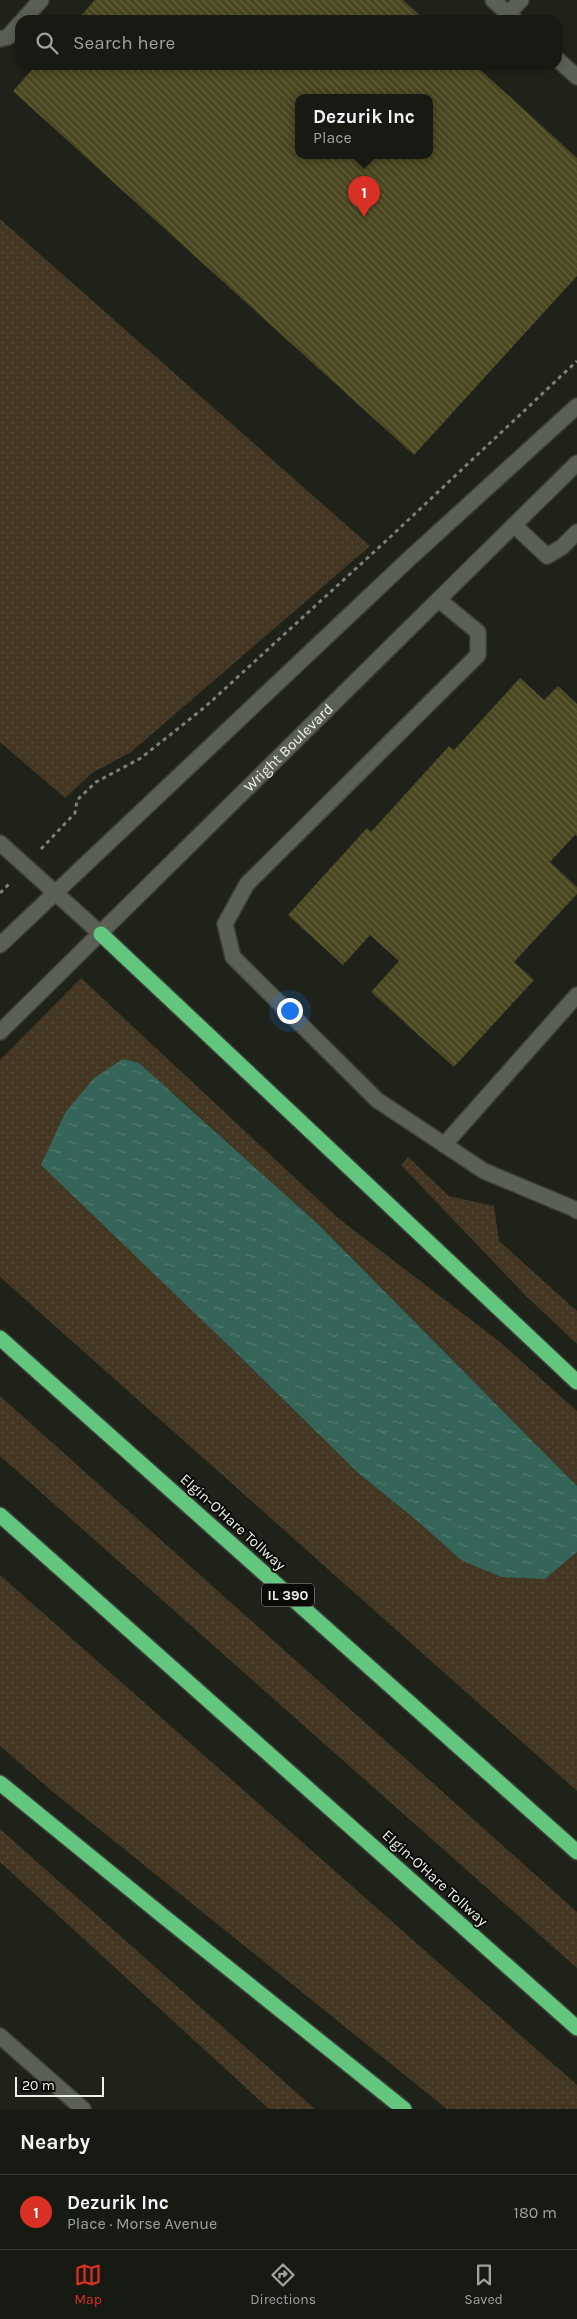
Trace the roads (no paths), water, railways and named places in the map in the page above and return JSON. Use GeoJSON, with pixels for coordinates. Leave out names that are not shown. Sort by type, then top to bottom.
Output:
{"type":"FeatureCollection","features":[{"type":"Feature","properties":{"kind":"highway"},"geometry":{"type":"LineString","coordinates":[[101,934],[577,1382]]}},
{"type":"Feature","properties":{"kind":"highway","name":"Elgin-O'Hare Tollway"},"geometry":{"type":"LineString","coordinates":[[0,1338],[577,1852]]}},
{"type":"Feature","properties":{"kind":"highway","name":"Elgin-O'Hare Tollway"},"geometry":{"type":"LineString","coordinates":[[0,1515],[577,2028]]}},
{"type":"Feature","properties":{"kind":"highway"},"geometry":{"type":"LineString","coordinates":[[0,1783],[404,2109]]}},
{"type":"Feature","properties":{"kind":"street"},"geometry":{"type":"LineString","coordinates":[[28,15],[41,0]]}},
{"type":"Feature","properties":{"kind":"street"},"geometry":{"type":"LineString","coordinates":[[493,0],[509,15]]}},
{"type":"Feature","properties":{"kind":"street"},"geometry":{"type":"LineString","coordinates":[[512,15],[521,0]]}},
{"type":"Feature","properties":{"kind":"street"},"geometry":{"type":"LineString","coordinates":[[0,39],[8,37],[15,29]]}},
{"type":"Feature","properties":{"kind":"street"},"geometry":{"type":"LineString","coordinates":[[562,64],[577,77]]}},
{"type":"Feature","properties":{"kind":"street"},"geometry":{"type":"LineString","coordinates":[[0,945],[410,558],[577,406]]}},
{"type":"Feature","properties":{"kind":"street","name":"Wright Boulevard"},"geometry":{"type":"LineString","coordinates":[[0,1032],[577,463]]}},
{"type":"Feature","properties":{"kind":"street"},"geometry":{"type":"LineString","coordinates":[[514,525],[547,556],[562,547],[577,532]]}},
{"type":"Feature","properties":{"kind":"street"},"geometry":{"type":"LineString","coordinates":[[439,600],[478,632],[478,655],[247,884],[225,924],[233,957],[377,1100],[484,1171],[577,1211]]}},
{"type":"Feature","properties":{"kind":"street"},"geometry":{"type":"LineString","coordinates":[[0,842],[101,934]]}},
{"type":"Feature","properties":{"kind":"street"},"geometry":{"type":"LineString","coordinates":[[444,1145],[577,996]]}},
{"type":"Feature","properties":{"kind":"street"},"geometry":{"type":"LineString","coordinates":[[0,2036],[83,2109]]}},
{"type":"Feature","properties":{"kind":"water"},"geometry":{"type":"Polygon","coordinates":[[[123,1059],[139,1063],[320,1226],[577,1486],[577,1552],[545,1579],[501,1577],[461,1560],[415,1519],[358,1473],[41,1165],[65,1113],[94,1078],[123,1059]]]}},
{"type":"Feature","properties":{"kind":"place","name":"Dezurik Inc"},"geometry":{"type":"Point","coordinates":[364,217]}}]}
